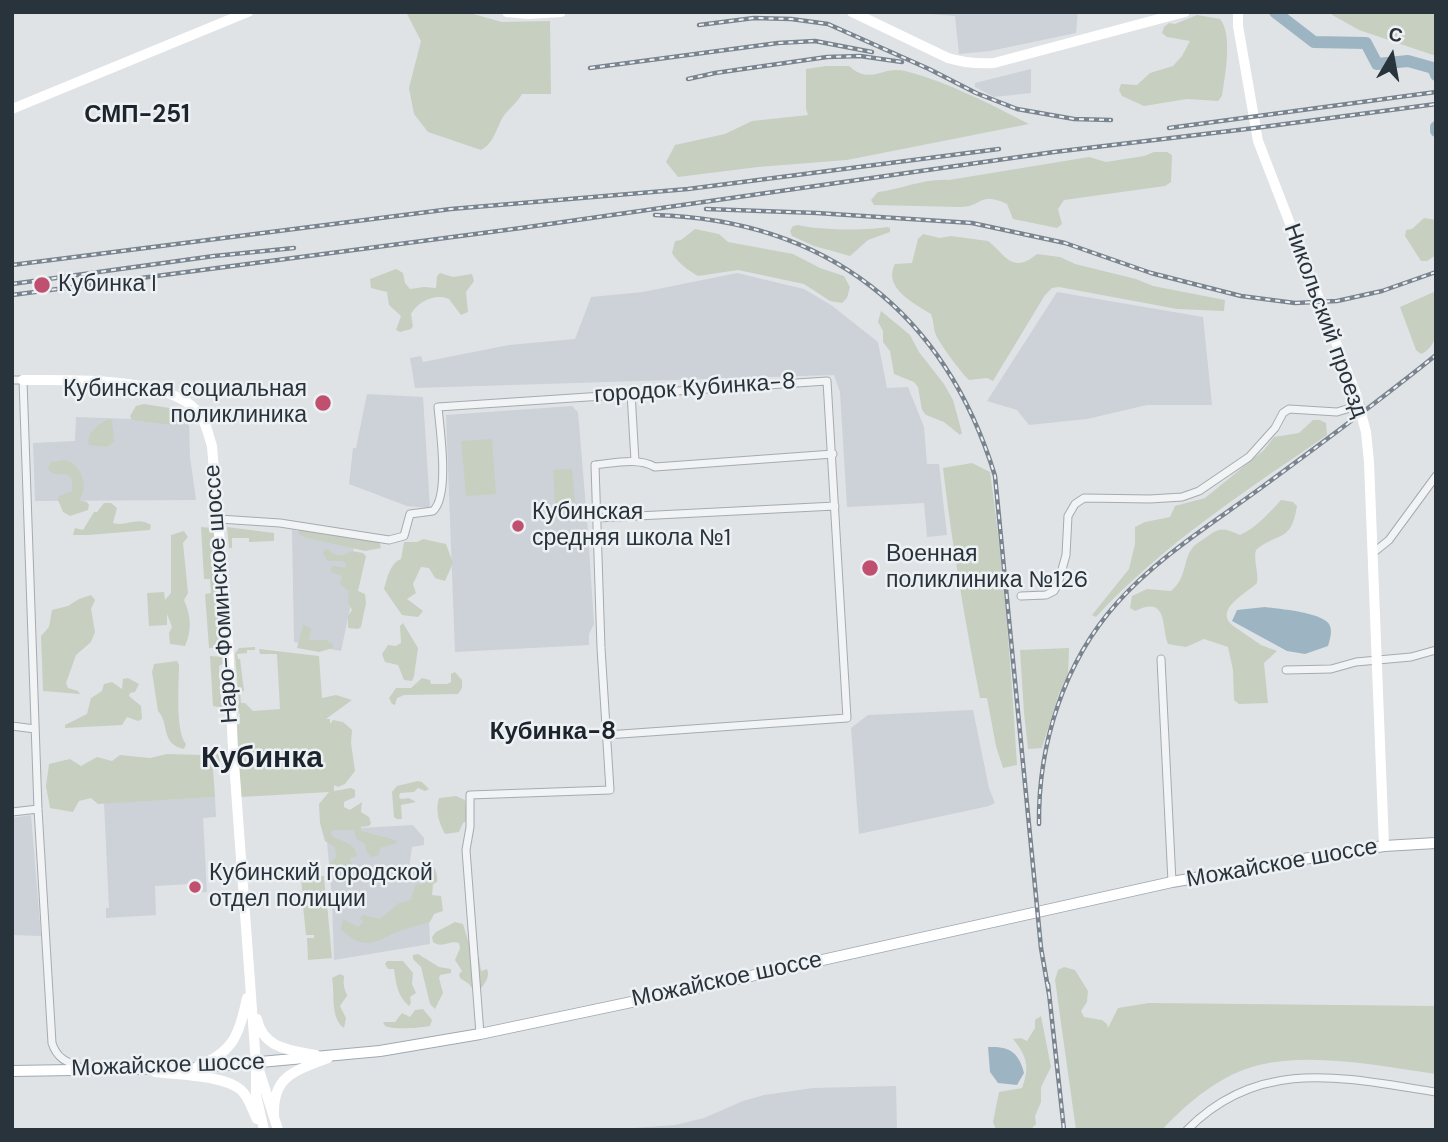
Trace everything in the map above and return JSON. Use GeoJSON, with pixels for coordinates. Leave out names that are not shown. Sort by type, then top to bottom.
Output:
{"type":"FeatureCollection","features":[{"type":"Feature","properties":{"kind":"main road","name":"Можайское шоссе"},"geometry":{"type":"LineString","coordinates":[[12,1071],[134,1070],[256,1064],[331,1057],[480,1034],[1172,883],[1384,846],[1436,843]]}},
{"type":"Feature","properties":{"kind":"street"},"geometry":{"type":"LineString","coordinates":[[507,12],[561,12]]}},
{"type":"Feature","properties":{"kind":"street"},"geometry":{"type":"LineString","coordinates":[[852,12],[948,58],[982,64],[1185,12]]}},
{"type":"Feature","properties":{"kind":"street","name":"Никольский проезд"},"geometry":{"type":"LineString","coordinates":[[1238,12],[1238,26],[1258,141],[1360,405],[1366,432],[1384,846]]}},
{"type":"Feature","properties":{"kind":"street"},"geometry":{"type":"LineString","coordinates":[[12,109],[246,13]]}},
{"type":"Feature","properties":{"kind":"street"},"geometry":{"type":"LineString","coordinates":[[18,380],[52,1042],[55,1054],[64,1061],[89,1071]]}},
{"type":"Feature","properties":{"kind":"street","name":"Наро-Фоминское шоссе"},"geometry":{"type":"LineString","coordinates":[[18,380],[115,382],[170,393],[195,409],[205,425],[212,446],[256,1095],[263,1130]]}},
{"type":"Feature","properties":{"kind":"street","name":"городок Кубинка-8"},"geometry":{"type":"LineString","coordinates":[[219,519],[259,521],[389,540],[404,536],[410,514],[433,512],[439,504],[442,479],[439,407],[827,381],[847,718],[607,735]]}},
{"type":"Feature","properties":{"kind":"street"},"geometry":{"type":"LineString","coordinates":[[631,393],[635,461]]}},
{"type":"Feature","properties":{"kind":"street"},"geometry":{"type":"LineString","coordinates":[[1021,596],[1046,595],[1054,591],[1066,555],[1068,516],[1075,504],[1084,498],[1150,499],[1182,496],[1199,491],[1249,457],[1275,428],[1283,412],[1289,409],[1337,412],[1360,405]]}},
{"type":"Feature","properties":{"kind":"street"},"geometry":{"type":"LineString","coordinates":[[480,1034],[466,850],[470,827],[470,795],[610,790],[601,648],[595,465],[635,461],[655,467],[833,454]]}},
{"type":"Feature","properties":{"kind":"street"},"geometry":{"type":"LineString","coordinates":[[1373,553],[1389,540],[1436,475]]}},
{"type":"Feature","properties":{"kind":"street"},"geometry":{"type":"LineString","coordinates":[[597,518],[835,506]]}},
{"type":"Feature","properties":{"kind":"street"},"geometry":{"type":"LineString","coordinates":[[1286,670],[1331,669],[1376,659],[1411,657],[1436,650]]}},
{"type":"Feature","properties":{"kind":"street"},"geometry":{"type":"LineString","coordinates":[[1161,659],[1172,883]]}},
{"type":"Feature","properties":{"kind":"street"},"geometry":{"type":"LineString","coordinates":[[12,726],[36,729]]}},
{"type":"Feature","properties":{"kind":"street"},"geometry":{"type":"LineString","coordinates":[[12,813],[38,809]]}},
{"type":"Feature","properties":{"kind":"street"},"geometry":{"type":"LineString","coordinates":[[250,988],[258,1027],[270,1042],[286,1050],[331,1057]]}},
{"type":"Feature","properties":{"kind":"street"},"geometry":{"type":"LineString","coordinates":[[195,1068],[219,1056],[232,1044],[242,1020],[250,988]]}},
{"type":"Feature","properties":{"kind":"street"},"geometry":{"type":"LineString","coordinates":[[274,1117],[275,1094],[285,1078],[331,1057]]}},
{"type":"Feature","properties":{"kind":"street","name":"Наро-Фоминское шоссе"},"geometry":{"type":"LineString","coordinates":[[256,1064],[278,1130]]}},
{"type":"Feature","properties":{"kind":"street"},"geometry":{"type":"LineString","coordinates":[[134,1070],[214,1080],[238,1088],[247,1097],[263,1130]]}},
{"type":"Feature","properties":{"kind":"street"},"geometry":{"type":"LineString","coordinates":[[1187,1130],[1202,1115],[1229,1096],[1260,1084],[1295,1077],[1340,1079],[1436,1092]]}},
{"type":"Feature","properties":{"kind":"shaded area"},"geometry":{"type":"Polygon","coordinates":[[[406,12],[466,12],[502,22],[550,21],[551,94],[522,94],[503,117],[492,140],[481,150],[428,132],[414,114],[409,88],[421,41],[406,12]]]}},
{"type":"Feature","properties":{"kind":"shaded area"},"geometry":{"type":"Polygon","coordinates":[[[902,12],[1078,12],[1076,33],[990,51],[959,54],[955,16],[902,12]]]}},
{"type":"Feature","properties":{"kind":"shaded area"},"geometry":{"type":"Polygon","coordinates":[[[1327,12],[1436,12],[1436,56],[1359,30],[1327,12]]]}},
{"type":"Feature","properties":{"kind":"shaded area"},"geometry":{"type":"Polygon","coordinates":[[[1197,15],[1220,19],[1224,26],[1227,56],[1222,96],[1218,101],[1187,99],[1144,106],[1122,96],[1119,90],[1121,84],[1137,85],[1150,73],[1173,66],[1190,41],[1167,37],[1162,33],[1164,27],[1197,15]]]}},
{"type":"Feature","properties":{"kind":"shaded area"},"geometry":{"type":"Polygon","coordinates":[[[849,66],[857,72],[870,75],[890,70],[905,71],[953,87],[1029,124],[847,160],[678,177],[666,162],[675,145],[725,134],[752,121],[808,115],[806,69],[849,66]]]}},
{"type":"Feature","properties":{"kind":"shaded area"},"geometry":{"type":"Polygon","coordinates":[[[1031,69],[1031,93],[994,97],[975,87],[975,83],[1031,69]]]}},
{"type":"Feature","properties":{"kind":"shaded area"},"geometry":{"type":"Polygon","coordinates":[[[1154,152],[1167,152],[1172,155],[1171,182],[1165,186],[1064,200],[1058,209],[1062,224],[1057,228],[1013,219],[1007,204],[998,200],[985,199],[959,207],[874,205],[871,200],[878,192],[931,181],[1089,157],[1106,162],[1154,152]]]}},
{"type":"Feature","properties":{"kind":"shaded area"},"geometry":{"type":"Polygon","coordinates":[[[1424,218],[1436,220],[1436,255],[1427,261],[1421,261],[1405,236],[1406,230],[1412,229],[1424,218]]]}},
{"type":"Feature","properties":{"kind":"shaded area"},"geometry":{"type":"Polygon","coordinates":[[[793,226],[842,229],[887,227],[890,232],[868,240],[850,256],[814,246],[792,236],[790,231],[793,226]]]}},
{"type":"Feature","properties":{"kind":"shaded area"},"geometry":{"type":"Polygon","coordinates":[[[695,229],[719,234],[728,242],[793,254],[820,268],[844,276],[850,287],[847,298],[842,303],[830,301],[804,284],[738,270],[698,276],[672,253],[675,241],[681,240],[695,229]]]}},
{"type":"Feature","properties":{"kind":"shaded area"},"geometry":{"type":"Polygon","coordinates":[[[923,234],[940,238],[951,236],[988,241],[1015,263],[1021,263],[1037,254],[1060,257],[1075,264],[1136,279],[1153,286],[1225,300],[1224,311],[1177,309],[1059,287],[1052,288],[1045,295],[993,381],[987,378],[969,380],[938,339],[931,314],[902,294],[893,281],[895,264],[912,263],[918,239],[923,234]]]}},
{"type":"Feature","properties":{"kind":"shaded area"},"geometry":{"type":"Polygon","coordinates":[[[396,269],[403,273],[405,283],[410,289],[436,288],[437,276],[440,273],[453,277],[472,274],[474,281],[466,292],[468,312],[461,315],[449,299],[433,298],[414,309],[411,314],[411,329],[400,332],[396,330],[401,316],[389,305],[387,292],[371,288],[370,279],[396,269]]]}},
{"type":"Feature","properties":{"kind":"shaded area"},"geometry":{"type":"Polygon","coordinates":[[[737,273],[804,289],[831,305],[878,342],[887,388],[908,387],[924,427],[927,464],[939,464],[947,535],[927,537],[924,503],[847,507],[840,392],[834,375],[415,388],[410,358],[421,356],[423,362],[509,345],[575,339],[591,297],[643,292],[737,273]]]}},
{"type":"Feature","properties":{"kind":"shaded area"},"geometry":{"type":"Polygon","coordinates":[[[1436,291],[1436,335],[1433,343],[1421,354],[1416,350],[1400,307],[1436,291]]]}},
{"type":"Feature","properties":{"kind":"shaded area"},"geometry":{"type":"Polygon","coordinates":[[[1057,292],[1203,317],[1212,405],[1147,405],[1087,419],[1029,425],[1017,410],[987,401],[1057,292]]]}},
{"type":"Feature","properties":{"kind":"shaded area"},"geometry":{"type":"Polygon","coordinates":[[[881,311],[910,335],[919,352],[944,384],[953,400],[962,433],[960,435],[944,422],[926,415],[922,410],[918,387],[914,382],[894,374],[890,351],[883,342],[883,331],[878,322],[881,311]]]}},
{"type":"Feature","properties":{"kind":"shaded area"},"geometry":{"type":"Polygon","coordinates":[[[367,394],[423,397],[430,508],[407,506],[349,484],[353,448],[356,448],[367,394]]]}},
{"type":"Feature","properties":{"kind":"shaded area"},"geometry":{"type":"Polygon","coordinates":[[[144,404],[182,410],[185,421],[173,425],[132,420],[130,416],[136,406],[144,404]]]}},
{"type":"Feature","properties":{"kind":"shaded area","name":"Кубинская средняя школа №1"},"geometry":{"type":"Polygon","coordinates":[[[572,406],[578,412],[588,532],[594,624],[589,634],[589,645],[455,652],[446,415],[572,406]]]}},
{"type":"Feature","properties":{"kind":"shaded area"},"geometry":{"type":"Polygon","coordinates":[[[76,417],[189,421],[190,457],[196,500],[35,501],[33,443],[75,441],[76,417]]]}},
{"type":"Feature","properties":{"kind":"shaded area"},"geometry":{"type":"Polygon","coordinates":[[[109,419],[112,420],[114,442],[107,447],[89,445],[91,433],[109,419]]]}},
{"type":"Feature","properties":{"kind":"shaded area"},"geometry":{"type":"Polygon","coordinates":[[[1313,420],[1326,423],[1327,435],[1177,542],[1096,617],[1092,615],[1129,569],[1135,544],[1135,527],[1170,517],[1175,506],[1205,498],[1264,450],[1274,437],[1299,433],[1313,420]]]}},
{"type":"Feature","properties":{"kind":"shaded area"},"geometry":{"type":"Polygon","coordinates":[[[492,439],[496,494],[466,496],[461,441],[492,439]]]}},
{"type":"Feature","properties":{"kind":"shaded area"},"geometry":{"type":"Polygon","coordinates":[[[51,462],[71,462],[79,471],[84,489],[79,500],[89,505],[88,510],[70,516],[63,512],[58,500],[59,496],[72,491],[72,479],[67,474],[54,474],[48,469],[51,462]]]}},
{"type":"Feature","properties":{"kind":"shaded area"},"geometry":{"type":"Polygon","coordinates":[[[972,463],[990,472],[1003,581],[1017,765],[1003,768],[987,698],[980,698],[959,583],[943,468],[972,463]]]}},
{"type":"Feature","properties":{"kind":"shaded area"},"geometry":{"type":"Polygon","coordinates":[[[572,469],[575,502],[555,503],[553,470],[572,469]]]}},
{"type":"Feature","properties":{"kind":"shaded area"},"geometry":{"type":"Polygon","coordinates":[[[1281,500],[1293,502],[1297,506],[1291,526],[1287,532],[1256,550],[1257,583],[1229,607],[1227,613],[1227,619],[1232,625],[1261,645],[1277,651],[1264,663],[1268,703],[1239,704],[1234,700],[1233,670],[1228,647],[1204,639],[1186,647],[1168,644],[1158,609],[1146,607],[1135,611],[1130,608],[1132,596],[1147,589],[1171,591],[1180,580],[1190,551],[1196,545],[1220,530],[1240,535],[1246,532],[1281,500]]]}},
{"type":"Feature","properties":{"kind":"shaded area"},"geometry":{"type":"Polygon","coordinates":[[[104,503],[111,503],[117,508],[113,523],[141,521],[151,525],[150,530],[73,535],[75,528],[83,530],[94,512],[104,503]]]}},
{"type":"Feature","properties":{"kind":"shaded area"},"geometry":{"type":"Polygon","coordinates":[[[201,527],[212,528],[215,538],[217,564],[213,565],[214,582],[218,586],[216,600],[223,647],[209,648],[205,594],[211,593],[210,579],[204,579],[201,527]]]}},
{"type":"Feature","properties":{"kind":"shaded area"},"geometry":{"type":"Polygon","coordinates":[[[227,527],[274,533],[274,541],[249,542],[249,538],[232,538],[232,548],[229,548],[227,527]]]}},
{"type":"Feature","properties":{"kind":"shaded area"},"geometry":{"type":"Polygon","coordinates":[[[300,527],[379,541],[381,548],[365,551],[304,537],[298,534],[300,527]]]}},
{"type":"Feature","properties":{"kind":"shaded area"},"geometry":{"type":"Polygon","coordinates":[[[292,530],[355,539],[349,580],[353,595],[341,651],[294,642],[292,530]]]}},
{"type":"Feature","properties":{"kind":"shaded area"},"geometry":{"type":"Polygon","coordinates":[[[184,531],[188,537],[183,543],[188,593],[184,600],[190,623],[185,646],[170,644],[169,633],[172,627],[167,614],[167,625],[149,626],[147,593],[164,592],[165,600],[171,593],[171,535],[184,531]]]}},
{"type":"Feature","properties":{"kind":"shaded area"},"geometry":{"type":"Polygon","coordinates":[[[423,539],[446,544],[453,563],[445,581],[435,578],[429,568],[421,567],[413,584],[416,593],[407,599],[423,611],[418,617],[402,615],[384,589],[392,568],[401,559],[404,542],[423,539]]]}},
{"type":"Feature","properties":{"kind":"shaded area"},"geometry":{"type":"Polygon","coordinates":[[[325,549],[336,555],[352,551],[366,556],[358,591],[365,594],[366,603],[361,627],[358,629],[348,628],[348,616],[352,610],[348,603],[349,591],[340,584],[342,576],[330,569],[333,566],[345,568],[346,564],[343,561],[327,561],[323,553],[325,549]]]}},
{"type":"Feature","properties":{"kind":"shaded area"},"geometry":{"type":"Polygon","coordinates":[[[91,595],[95,600],[91,609],[95,632],[91,642],[76,655],[66,683],[68,688],[80,694],[43,691],[41,636],[49,627],[52,610],[91,595]]]}},
{"type":"Feature","properties":{"kind":"shaded area"},"geometry":{"type":"Polygon","coordinates":[[[403,623],[418,648],[412,681],[404,680],[398,665],[385,662],[382,654],[388,645],[396,646],[401,643],[400,626],[403,623]]]}},
{"type":"Feature","properties":{"kind":"shaded area"},"geometry":{"type":"Polygon","coordinates":[[[303,625],[311,628],[309,640],[326,640],[333,644],[333,648],[319,652],[297,648],[303,625]]]}},
{"type":"Feature","properties":{"kind":"shaded area"},"geometry":{"type":"Polygon","coordinates":[[[255,647],[255,650],[237,654],[244,691],[240,692],[241,703],[245,703],[253,711],[280,709],[277,654],[260,654],[259,649],[319,656],[322,698],[336,695],[352,700],[326,719],[330,719],[330,724],[333,720],[343,722],[352,730],[355,771],[345,784],[338,787],[334,785],[334,791],[351,788],[355,790],[355,797],[344,802],[344,807],[350,810],[362,802],[361,812],[369,817],[371,823],[361,827],[361,831],[395,840],[397,843],[380,848],[379,855],[371,857],[365,844],[356,838],[354,830],[334,830],[331,832],[332,836],[351,845],[356,851],[357,856],[350,858],[352,868],[346,874],[340,875],[331,871],[330,863],[336,857],[335,847],[325,841],[320,823],[319,804],[329,792],[241,797],[236,725],[240,724],[240,714],[236,710],[239,704],[235,654],[239,648],[255,647]]]}},
{"type":"Feature","properties":{"kind":"shaded area"},"geometry":{"type":"Polygon","coordinates":[[[1069,648],[1068,675],[1058,696],[1042,748],[1028,749],[1020,650],[1069,648]]]}},
{"type":"Feature","properties":{"kind":"shaded area"},"geometry":{"type":"Polygon","coordinates":[[[210,656],[224,657],[224,663],[219,666],[224,708],[213,706],[210,656]]]}},
{"type":"Feature","properties":{"kind":"shaded area"},"geometry":{"type":"Polygon","coordinates":[[[177,661],[179,718],[186,744],[184,749],[171,743],[168,738],[158,711],[152,672],[154,664],[177,661]]]}},
{"type":"Feature","properties":{"kind":"shaded area"},"geometry":{"type":"Polygon","coordinates":[[[455,672],[462,680],[462,688],[458,694],[404,695],[397,698],[395,705],[389,698],[396,688],[411,688],[422,678],[430,680],[431,684],[447,684],[451,682],[451,674],[455,672]]]}},
{"type":"Feature","properties":{"kind":"shaded area"},"geometry":{"type":"Polygon","coordinates":[[[128,678],[139,684],[129,696],[141,706],[142,719],[138,721],[127,717],[122,725],[65,728],[65,725],[87,714],[91,698],[102,691],[104,684],[112,682],[122,689],[123,679],[128,678]]]}},
{"type":"Feature","properties":{"kind":"shaded area"},"geometry":{"type":"Polygon","coordinates":[[[973,710],[989,788],[995,803],[859,834],[851,728],[868,715],[973,710]]]}},
{"type":"Feature","properties":{"kind":"shaded area"},"geometry":{"type":"Polygon","coordinates":[[[209,751],[218,754],[220,761],[213,769],[215,797],[98,804],[91,798],[79,801],[73,812],[50,808],[46,786],[49,764],[70,759],[81,766],[97,757],[112,761],[120,755],[150,758],[167,754],[202,755],[209,751]]]}},
{"type":"Feature","properties":{"kind":"shaded area"},"geometry":{"type":"Polygon","coordinates":[[[418,781],[429,789],[425,791],[418,788],[414,792],[400,793],[401,799],[409,798],[416,802],[401,805],[402,819],[397,819],[394,817],[392,792],[397,786],[418,781]]]}},
{"type":"Feature","properties":{"kind":"shaded area"},"geometry":{"type":"Polygon","coordinates":[[[456,796],[465,800],[468,820],[463,823],[459,832],[445,834],[438,817],[439,798],[456,796]]]}},
{"type":"Feature","properties":{"kind":"shaded area"},"geometry":{"type":"Polygon","coordinates":[[[215,797],[216,817],[203,818],[207,892],[192,893],[191,884],[155,886],[156,915],[106,918],[106,908],[109,908],[104,803],[215,797]]]}},
{"type":"Feature","properties":{"kind":"shaded area"},"geometry":{"type":"Polygon","coordinates":[[[31,815],[41,936],[12,935],[12,818],[31,815]]]}},
{"type":"Feature","properties":{"kind":"shaded area"},"geometry":{"type":"Polygon","coordinates":[[[413,825],[424,838],[424,845],[412,847],[409,868],[427,868],[430,944],[334,960],[326,830],[413,825]]]}},
{"type":"Feature","properties":{"kind":"shaded area"},"geometry":{"type":"Polygon","coordinates":[[[424,862],[433,865],[436,870],[437,882],[433,884],[432,895],[441,896],[443,911],[434,914],[430,922],[371,943],[357,941],[341,929],[343,919],[358,927],[363,922],[360,918],[363,915],[380,919],[399,903],[411,900],[415,885],[422,884],[424,862]]]}},
{"type":"Feature","properties":{"kind":"shaded area"},"geometry":{"type":"Polygon","coordinates":[[[324,876],[326,901],[303,902],[301,877],[324,876]]]}},
{"type":"Feature","properties":{"kind":"shaded area"},"geometry":{"type":"Polygon","coordinates":[[[327,904],[332,958],[308,960],[307,938],[314,938],[314,935],[306,935],[303,906],[327,904]]]}},
{"type":"Feature","properties":{"kind":"shaded area"},"geometry":{"type":"Polygon","coordinates":[[[455,922],[463,924],[472,954],[479,957],[481,971],[487,969],[488,972],[487,979],[476,994],[469,984],[460,978],[462,971],[455,960],[460,948],[459,943],[440,945],[433,942],[432,937],[436,932],[455,922]]]}},
{"type":"Feature","properties":{"kind":"shaded area"},"geometry":{"type":"Polygon","coordinates":[[[418,954],[439,967],[451,969],[451,973],[440,975],[443,993],[435,1009],[430,1004],[421,967],[413,959],[413,955],[418,954]]]}},
{"type":"Feature","properties":{"kind":"shaded area"},"geometry":{"type":"Polygon","coordinates":[[[387,961],[403,961],[413,973],[412,984],[416,993],[410,997],[409,1006],[400,994],[394,969],[388,969],[385,964],[387,961]]]}},
{"type":"Feature","properties":{"kind":"shaded area"},"geometry":{"type":"Polygon","coordinates":[[[1064,967],[1075,970],[1088,991],[1087,1002],[1081,1011],[1084,1017],[1102,1020],[1108,1028],[1118,1008],[1149,1003],[1436,1006],[1436,1074],[1324,1060],[1280,1061],[1245,1069],[1218,1082],[1183,1109],[1162,1130],[1076,1130],[1055,980],[1058,970],[1064,967]]]}},
{"type":"Feature","properties":{"kind":"shaded area"},"geometry":{"type":"Polygon","coordinates":[[[340,974],[344,976],[347,995],[340,1006],[346,1018],[344,1028],[337,1018],[334,1006],[332,978],[340,974]]]}},
{"type":"Feature","properties":{"kind":"shaded area"},"geometry":{"type":"Polygon","coordinates":[[[423,1009],[432,1020],[430,1026],[394,1028],[385,1026],[383,1022],[395,1022],[402,1013],[410,1017],[415,1010],[423,1009]]]}},
{"type":"Feature","properties":{"kind":"shaded area"},"geometry":{"type":"Polygon","coordinates":[[[1041,1016],[1051,1067],[1041,1087],[1036,1124],[1030,1130],[996,1130],[993,1122],[999,1092],[1022,1088],[1026,1074],[1024,1056],[1013,1039],[1021,1038],[1027,1041],[1035,1028],[1035,1020],[1041,1016]]]}},
{"type":"Feature","properties":{"kind":"shaded area"},"geometry":{"type":"Polygon","coordinates":[[[896,1086],[897,1130],[604,1130],[675,1125],[704,1118],[764,1095],[813,1088],[896,1086]]]}},
{"type":"Feature","properties":{"kind":"water"},"geometry":{"type":"Polygon","coordinates":[[[1265,607],[1299,612],[1325,620],[1331,629],[1328,646],[1305,654],[1287,651],[1232,621],[1237,610],[1265,607]]]}},
{"type":"Feature","properties":{"kind":"water"},"geometry":{"type":"Polygon","coordinates":[[[988,1047],[1007,1049],[1016,1055],[1024,1073],[1017,1085],[998,1083],[990,1072],[988,1047]]]}},
{"type":"Feature","properties":{"kind":"waterway"},"geometry":{"type":"LineString","coordinates":[[1275,12],[1314,42],[1366,43],[1377,64],[1408,61],[1433,68],[1436,75]]}},
{"type":"Feature","properties":{"kind":"railway"},"geometry":{"type":"LineString","coordinates":[[699,25],[754,18],[828,24],[976,93],[1017,109],[1074,119],[1111,120]]}},
{"type":"Feature","properties":{"kind":"railway"},"geometry":{"type":"LineString","coordinates":[[590,68],[778,43],[815,41],[872,52]]}},
{"type":"Feature","properties":{"kind":"railway"},"geometry":{"type":"LineString","coordinates":[[688,79],[827,57],[860,56],[902,62]]}},
{"type":"Feature","properties":{"kind":"railway"},"geometry":{"type":"LineString","coordinates":[[1169,128],[1436,92]]}},
{"type":"Feature","properties":{"kind":"railway"},"geometry":{"type":"LineString","coordinates":[[12,295],[521,228],[1054,152],[1436,104]]}},
{"type":"Feature","properties":{"kind":"railway"},"geometry":{"type":"LineString","coordinates":[[12,265],[451,209],[688,189],[999,149]]}},
{"type":"Feature","properties":{"kind":"railway"},"geometry":{"type":"LineString","coordinates":[[706,209],[972,223],[1065,243],[1151,273],[1241,296],[1295,303],[1337,301],[1382,291],[1436,272]]}},
{"type":"Feature","properties":{"kind":"railway"},"geometry":{"type":"LineString","coordinates":[[655,215],[717,221],[773,235],[825,257],[870,286],[911,323],[945,367],[973,418],[995,476],[1041,948],[1049,994]]}},
{"type":"Feature","properties":{"kind":"railway"},"geometry":{"type":"LineString","coordinates":[[12,284],[214,256],[294,248]]}},
{"type":"Feature","properties":{"kind":"railway"},"geometry":{"type":"LineString","coordinates":[[1039,824],[1043,764],[1058,706],[1082,651],[1117,603],[1149,571],[1203,529],[1348,424],[1436,355]]}},
{"type":"Feature","properties":{"kind":"railway"},"geometry":{"type":"LineString","coordinates":[[1048,984],[1064,1130]]}},
{"type":"Feature","properties":{"kind":"place","name":"Кубинка I"},"geometry":{"type":"Point","coordinates":[42,285]}},
{"type":"Feature","properties":{"kind":"place","name":"Кубинская социальная поликлиника"},"geometry":{"type":"Point","coordinates":[323,403]}},
{"type":"Feature","properties":{"kind":"place","name":"Кубинская средняя школа №1"},"geometry":{"type":"Point","coordinates":[518,526]}},
{"type":"Feature","properties":{"kind":"place","name":"Военная поликлиника №126"},"geometry":{"type":"Point","coordinates":[870,568]}},
{"type":"Feature","properties":{"kind":"place","name":"Кубинский городской отдел полиции"},"geometry":{"type":"Point","coordinates":[195,887]}},
{"type":"Feature","properties":{"kind":"district","name":"СМП-251"},"geometry":{"type":"Point","coordinates":[137,116]}},
{"type":"Feature","properties":{"kind":"district","name":"Кубинка-8"},"geometry":{"type":"Point","coordinates":[553,733]}},
{"type":"Feature","properties":{"kind":"district","name":"Кубинка"},"geometry":{"type":"Point","coordinates":[262,759]}}]}
